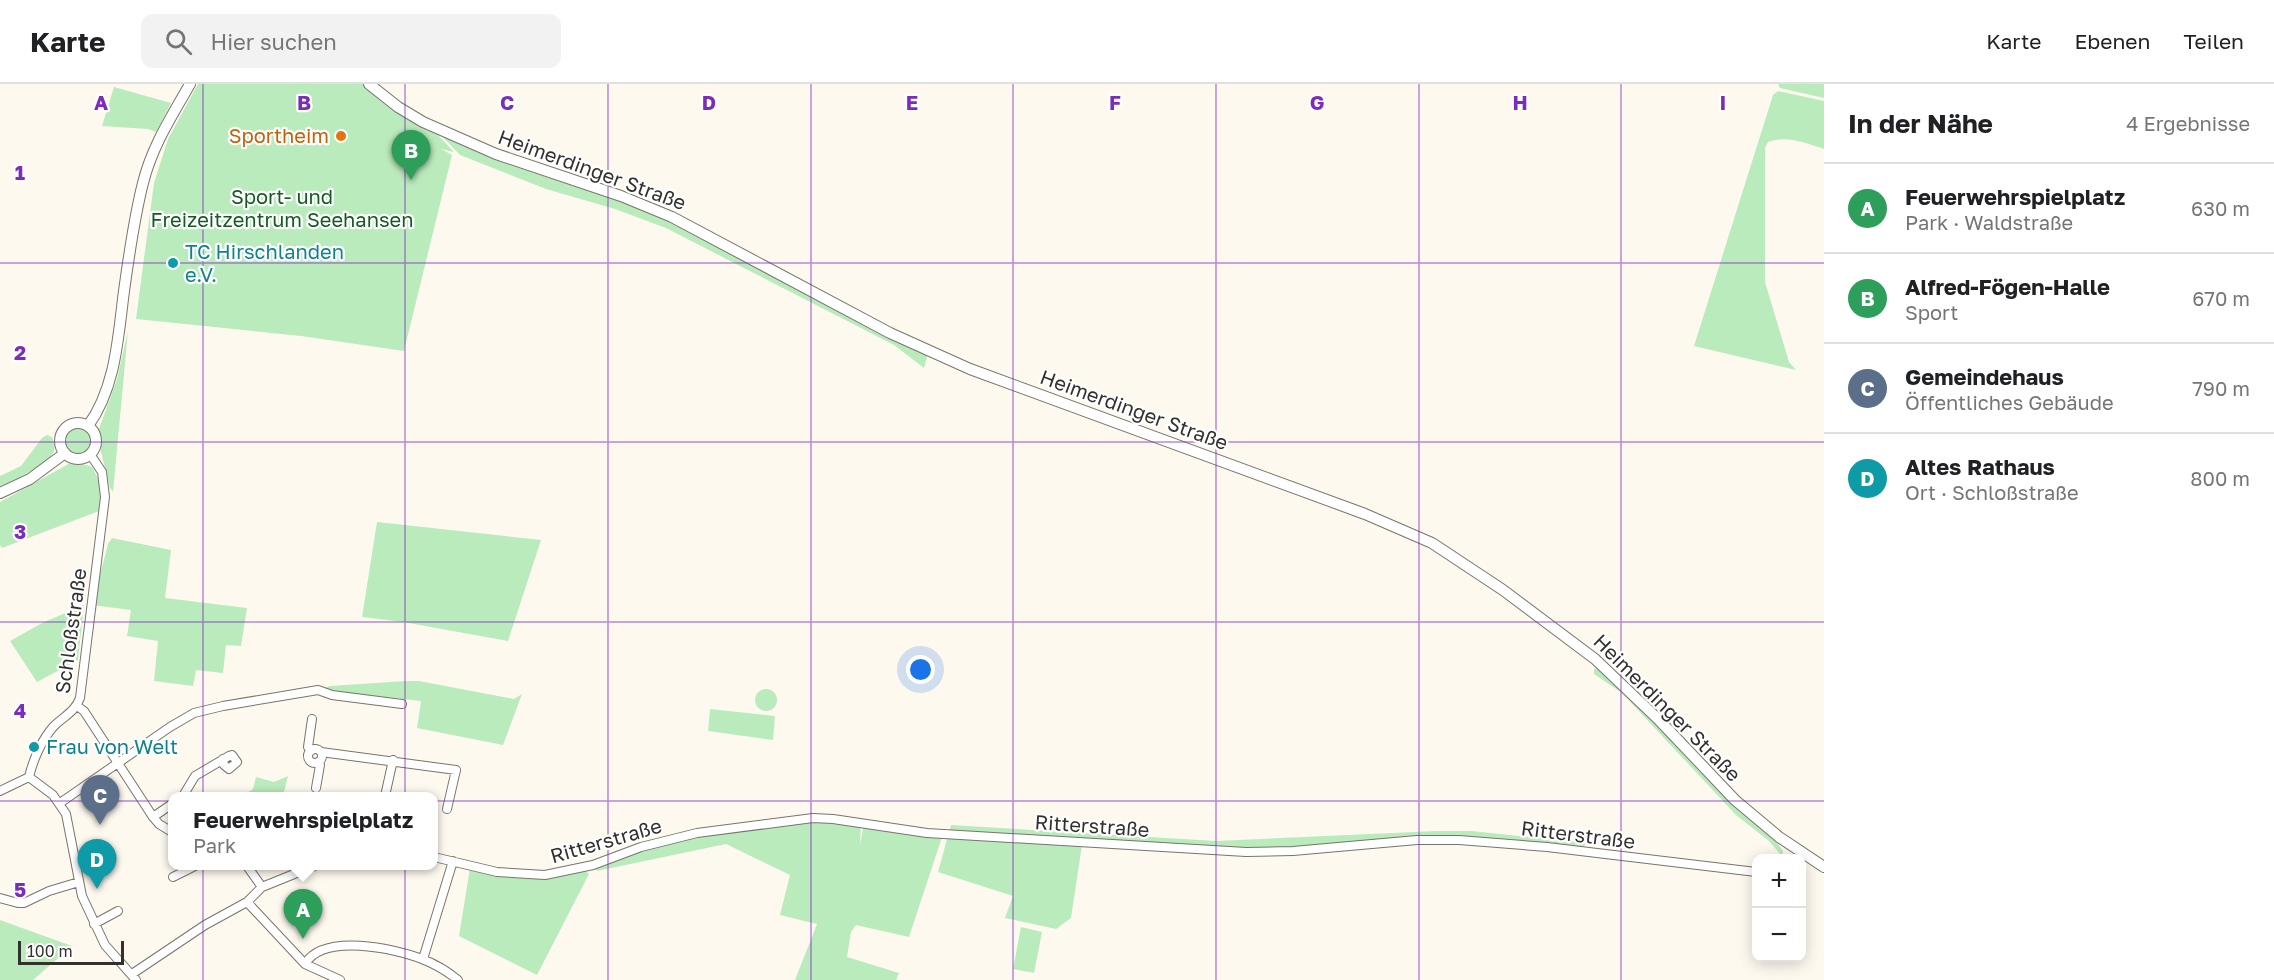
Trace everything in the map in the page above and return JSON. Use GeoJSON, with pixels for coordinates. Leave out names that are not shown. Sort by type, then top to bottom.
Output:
{"type":"FeatureCollection","features":[{"type":"Feature","properties":{"kind":"main road"},"geometry":{"type":"LineString","coordinates":[[88,426],[104,397],[114,364],[130,251],[146,171],[161,135],[190,84]]}},
{"type":"Feature","properties":{"kind":"main road","name":"Heimerdinger Straße"},"geometry":{"type":"LineString","coordinates":[[369,84],[398,107],[438,129],[496,154],[621,196],[672,217],[890,333],[970,369],[1365,514],[1432,543],[1474,568],[1595,659],[1659,720],[1735,800],[1795,854]]}},
{"type":"Feature","properties":{"kind":"main road"},"geometry":{"type":"LineString","coordinates":[[73,424],[88,426],[96,440],[90,454],[78,459],[65,453],[60,442],[64,429],[73,424]]}},
{"type":"Feature","properties":{"kind":"main road"},"geometry":{"type":"LineString","coordinates":[[0,494],[30,479],[65,453]]}},
{"type":"Feature","properties":{"kind":"main road","name":"Heimerdinger Straße"},"geometry":{"type":"LineString","coordinates":[[1806,859],[1824,867]]}},
{"type":"Feature","properties":{"kind":"street","name":"Schloßstraße"},"geometry":{"type":"LineString","coordinates":[[29,777],[50,732],[77,706],[80,698],[105,497],[102,472],[90,454]]}},
{"type":"Feature","properties":{"kind":"street"},"geometry":{"type":"LineString","coordinates":[[60,803],[194,713],[318,690],[332,695],[402,704]]}},
{"type":"Feature","properties":{"kind":"street"},"geometry":{"type":"LineString","coordinates":[[77,706],[84,711],[153,817],[168,830]]}},
{"type":"Feature","properties":{"kind":"street"},"geometry":{"type":"LineString","coordinates":[[312,719],[309,759],[318,762]]}},
{"type":"Feature","properties":{"kind":"street"},"geometry":{"type":"LineString","coordinates":[[311,751],[316,749],[321,752],[456,770],[447,809]]}},
{"type":"Feature","properties":{"kind":"street"},"geometry":{"type":"LineString","coordinates":[[318,762],[322,757],[321,752]]}},
{"type":"Feature","properties":{"kind":"street"},"geometry":{"type":"LineString","coordinates":[[185,792],[195,776],[223,759]]}},
{"type":"Feature","properties":{"kind":"street"},"geometry":{"type":"LineString","coordinates":[[386,792],[393,760]]}},
{"type":"Feature","properties":{"kind":"street"},"geometry":{"type":"LineString","coordinates":[[316,789],[320,765],[318,762]]}},
{"type":"Feature","properties":{"kind":"street"},"geometry":{"type":"LineString","coordinates":[[0,790],[29,777],[60,803],[66,814],[71,834],[82,896],[105,945],[134,977],[205,925],[247,902],[262,886],[304,870]]}},
{"type":"Feature","properties":{"kind":"street"},"geometry":{"type":"LineString","coordinates":[[153,817],[168,807]]}},
{"type":"Feature","properties":{"kind":"street","name":"Ritterstraße"},"geometry":{"type":"LineString","coordinates":[[438,858],[497,872],[545,875],[593,866],[641,848],[697,833],[813,818],[949,835],[1246,852],[1293,851],[1417,840],[1459,840],[1547,847],[1752,872]]}},
{"type":"Feature","properties":{"kind":"street"},"geometry":{"type":"LineString","coordinates":[[423,959],[453,861]]}},
{"type":"Feature","properties":{"kind":"street"},"geometry":{"type":"LineString","coordinates":[[173,877],[187,870]]}},
{"type":"Feature","properties":{"kind":"street"},"geometry":{"type":"LineString","coordinates":[[251,870],[262,886]]}},
{"type":"Feature","properties":{"kind":"street"},"geometry":{"type":"LineString","coordinates":[[0,898],[24,903],[49,891],[79,882]]}},
{"type":"Feature","properties":{"kind":"street"},"geometry":{"type":"LineString","coordinates":[[247,902],[304,964],[340,980]]}},
{"type":"Feature","properties":{"kind":"street"},"geometry":{"type":"LineString","coordinates":[[94,924],[118,911]]}},
{"type":"Feature","properties":{"kind":"street"},"geometry":{"type":"LineString","coordinates":[[304,964],[309,956],[339,945],[382,948],[423,959],[458,980]]}},
{"type":"Feature","properties":{"kind":"green space","name":"Sport- und Freizeitzentrum Seehansen"},"geometry":{"type":"Polygon","coordinates":[[[198,84],[363,84],[384,101],[436,133],[454,152],[441,149],[452,155],[404,351],[301,336],[136,319],[154,183],[168,139],[198,84]]]}},
{"type":"Feature","properties":{"kind":"green space"},"geometry":{"type":"Polygon","coordinates":[[[1778,84],[1824,84],[1824,98],[1780,88],[1778,84]]]}},
{"type":"Feature","properties":{"kind":"green space"},"geometry":{"type":"Polygon","coordinates":[[[114,87],[171,103],[156,132],[148,129],[102,126],[114,87]]]}},
{"type":"Feature","properties":{"kind":"green space"},"geometry":{"type":"Polygon","coordinates":[[[1778,91],[1824,101],[1824,149],[1783,139],[1768,142],[1765,148],[1765,282],[1789,362],[1796,370],[1694,346],[1773,95],[1778,91]]]}},
{"type":"Feature","properties":{"kind":"green space"},"geometry":{"type":"Polygon","coordinates":[[[439,133],[549,178],[579,184],[653,210],[928,353],[924,368],[894,345],[666,228],[615,209],[546,189],[460,155],[439,133]]]}},
{"type":"Feature","properties":{"kind":"green space"},"geometry":{"type":"Polygon","coordinates":[[[128,331],[113,492],[101,452],[99,429],[117,379],[128,331]]]}},
{"type":"Feature","properties":{"kind":"green space"},"geometry":{"type":"Polygon","coordinates":[[[78,428],[87,432],[91,441],[87,450],[78,454],[69,450],[65,441],[69,432],[78,428]]]}},
{"type":"Feature","properties":{"kind":"green space"},"geometry":{"type":"Polygon","coordinates":[[[47,435],[52,437],[55,446],[54,452],[45,463],[0,488],[0,476],[21,466],[42,438],[47,435]]]}},
{"type":"Feature","properties":{"kind":"green space"},"geometry":{"type":"Polygon","coordinates":[[[74,461],[92,467],[104,490],[99,511],[2,548],[0,545],[0,502],[74,461]]]}},
{"type":"Feature","properties":{"kind":"green space"},"geometry":{"type":"Polygon","coordinates":[[[377,522],[541,540],[508,641],[362,617],[377,522]]]}},
{"type":"Feature","properties":{"kind":"green space"},"geometry":{"type":"Polygon","coordinates":[[[112,538],[171,550],[165,598],[247,608],[241,646],[226,645],[223,673],[196,670],[193,686],[154,681],[158,641],[127,636],[131,610],[92,605],[108,544],[112,538]]]}},
{"type":"Feature","properties":{"kind":"green space"},"geometry":{"type":"Polygon","coordinates":[[[84,605],[78,660],[37,682],[10,641],[42,623],[84,605]]]}},
{"type":"Feature","properties":{"kind":"green space"},"geometry":{"type":"Polygon","coordinates":[[[1598,668],[1775,840],[1783,851],[1782,854],[1736,815],[1622,693],[1594,674],[1594,669],[1598,668]]]}},
{"type":"Feature","properties":{"kind":"green space"},"geometry":{"type":"Polygon","coordinates":[[[419,681],[514,699],[522,694],[503,745],[417,728],[421,701],[318,690],[330,686],[419,681]]]}},
{"type":"Feature","properties":{"kind":"green space"},"geometry":{"type":"Polygon","coordinates":[[[766,689],[774,692],[777,700],[774,708],[766,711],[758,708],[755,700],[758,692],[766,689]]]}},
{"type":"Feature","properties":{"kind":"green space"},"geometry":{"type":"Polygon","coordinates":[[[710,709],[775,716],[773,740],[708,731],[710,709]]]}},
{"type":"Feature","properties":{"kind":"green space"},"geometry":{"type":"Polygon","coordinates":[[[288,776],[284,792],[248,792],[253,789],[256,777],[274,782],[288,776]]]}},
{"type":"Feature","properties":{"kind":"green space"},"geometry":{"type":"Polygon","coordinates":[[[813,818],[861,823],[860,845],[864,823],[943,834],[909,937],[856,925],[851,932],[847,957],[899,973],[896,980],[795,980],[817,924],[780,915],[790,875],[726,844],[597,871],[593,862],[735,828],[813,818]]]}},
{"type":"Feature","properties":{"kind":"green space"},"geometry":{"type":"Polygon","coordinates":[[[951,825],[1216,841],[1472,831],[1585,843],[1584,849],[1491,840],[1277,849],[1082,845],[1071,918],[1056,929],[1005,918],[1013,896],[938,872],[951,825]]]}},
{"type":"Feature","properties":{"kind":"green space"},"geometry":{"type":"Polygon","coordinates":[[[470,868],[528,877],[556,876],[586,871],[589,874],[537,975],[459,936],[470,868]]]}},
{"type":"Feature","properties":{"kind":"green space"},"geometry":{"type":"Polygon","coordinates":[[[0,920],[72,946],[33,980],[0,980],[0,920]]]}},
{"type":"Feature","properties":{"kind":"green space"},"geometry":{"type":"Polygon","coordinates":[[[1021,927],[1042,932],[1034,973],[1013,969],[1021,927]]]}},
{"type":"Feature","properties":{"kind":"place","name":"Sportheim"},"geometry":{"type":"Point","coordinates":[341,136]}},
{"type":"Feature","properties":{"kind":"place","name":"Alfred-Fögen-Halle"},"geometry":{"type":"Point","coordinates":[411,180]}},
{"type":"Feature","properties":{"kind":"place","name":"TC Hirschlanden e.V."},"geometry":{"type":"Point","coordinates":[173,263]}},
{"type":"Feature","properties":{"kind":"place","name":"Frau von Welt"},"geometry":{"type":"Point","coordinates":[34,747]}},
{"type":"Feature","properties":{"kind":"place","name":"Gemeindehaus"},"geometry":{"type":"Point","coordinates":[100,825]}},
{"type":"Feature","properties":{"kind":"place","name":"Altes Rathaus"},"geometry":{"type":"Point","coordinates":[97,889]}},
{"type":"Feature","properties":{"kind":"place","name":"Feuerwehrspielplatz"},"geometry":{"type":"Point","coordinates":[303,939]}}]}
